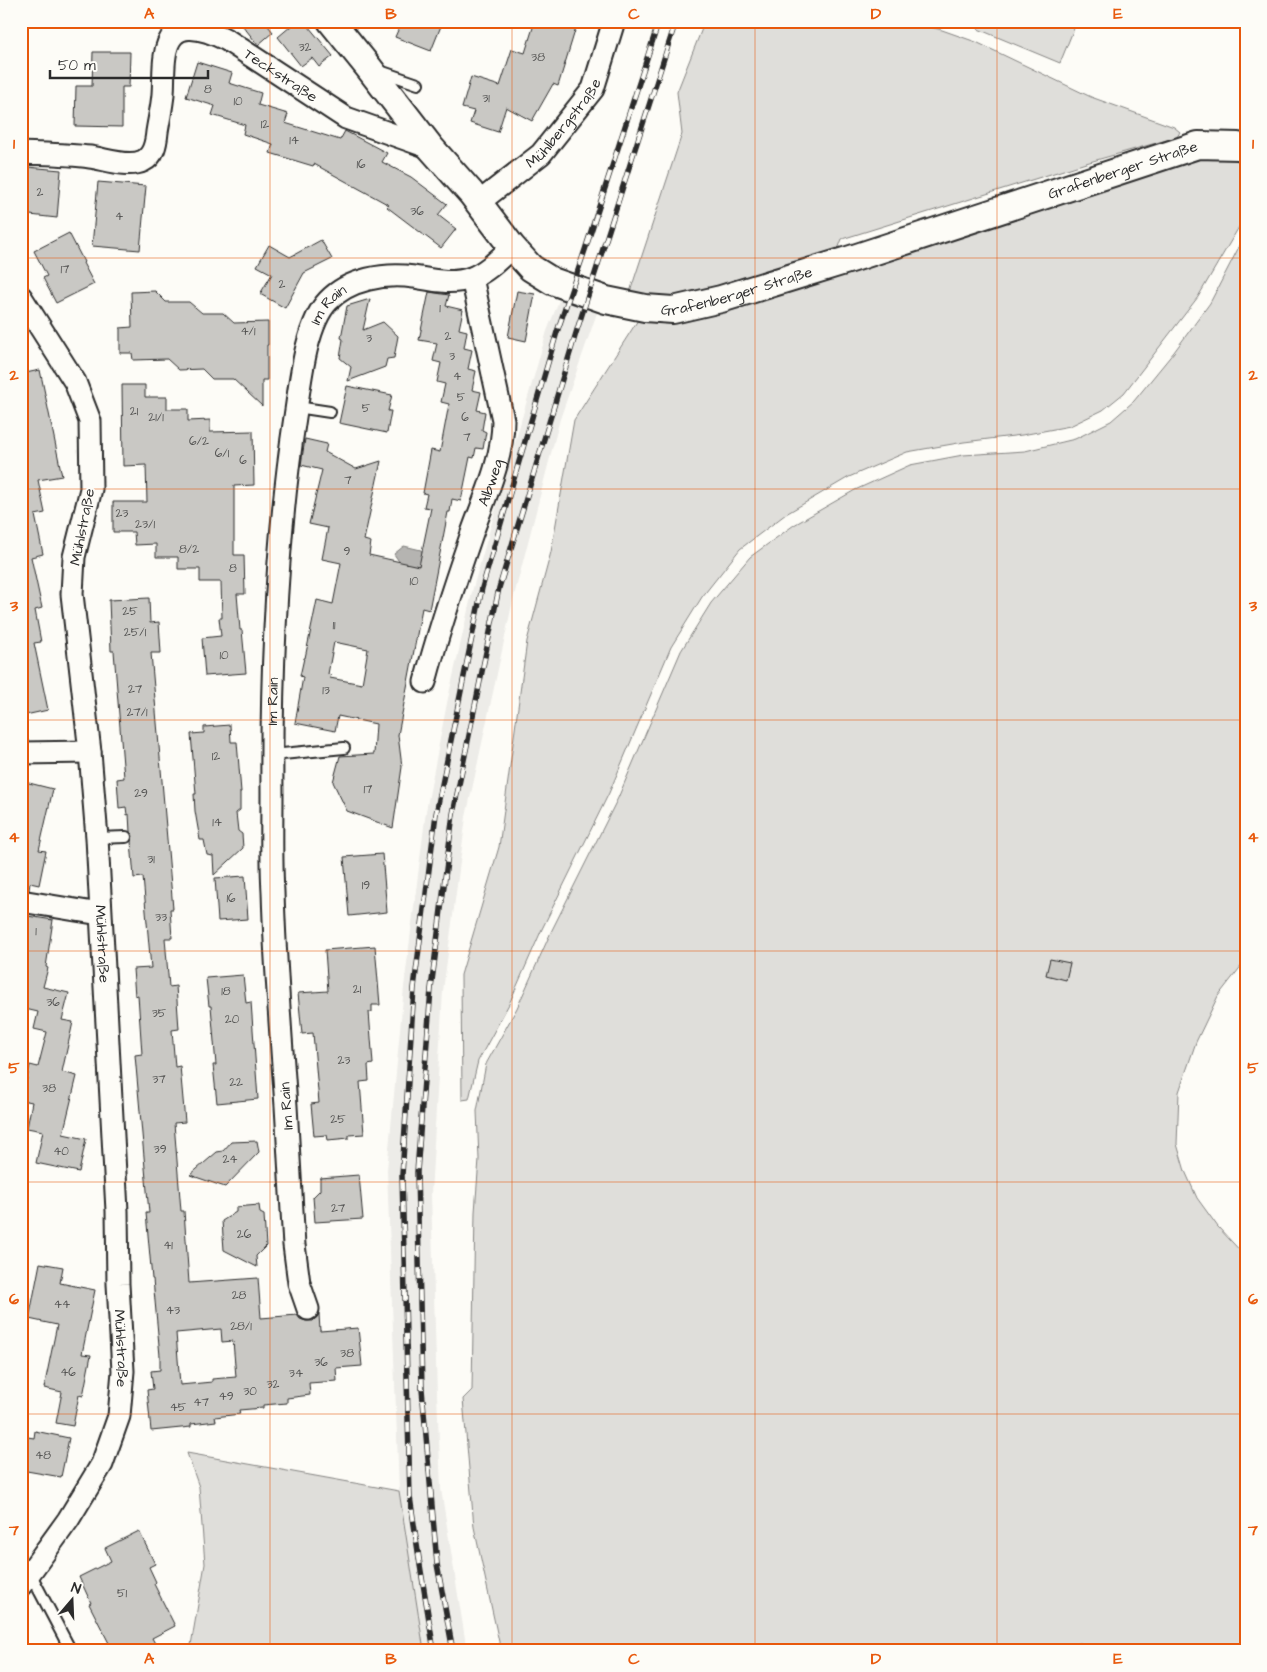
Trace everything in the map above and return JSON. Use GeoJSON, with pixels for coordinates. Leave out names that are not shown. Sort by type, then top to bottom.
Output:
{"type":"FeatureCollection","features":[{"type":"Feature","properties":{"kind":"street","name":"Grafenberger Straße"},"geometry":{"type":"LineString","coordinates":[[331,21],[431,148],[478,202],[512,247],[531,268],[552,281],[606,300],[645,308],[673,310],[721,299],[851,259],[1198,145],[1246,148]]}},
{"type":"Feature","properties":{"kind":"street","name":"Mühlbergstraße"},"geometry":{"type":"LineString","coordinates":[[478,202],[541,154],[593,89],[614,21]]}},
{"type":"Feature","properties":{"kind":"street","name":"Teckstraße"},"geometry":{"type":"LineString","coordinates":[[21,153],[90,157],[128,164],[142,162],[149,156],[156,142],[163,94],[165,55],[169,42],[177,32],[192,28],[208,30],[226,40],[346,118],[431,148]]}},
{"type":"Feature","properties":{"kind":"street","name":"Im Rain"},"geometry":{"type":"LineString","coordinates":[[308,1309],[299,1283],[294,1246],[273,891],[273,658],[278,564],[287,474],[301,378],[308,344],[315,323],[325,304],[339,291],[353,283],[390,276],[408,276],[444,282],[472,278],[491,266],[512,247]]}},
{"type":"Feature","properties":{"kind":"street","name":"Albweg"},"geometry":{"type":"LineString","coordinates":[[425,682],[440,626],[493,476],[503,437],[503,420],[472,278]]}},
{"type":"Feature","properties":{"kind":"street","name":"Mühlstraße"},"geometry":{"type":"LineString","coordinates":[[21,297],[75,382],[90,422],[91,489],[74,557],[72,594],[90,752],[97,838],[117,1211],[118,1284],[123,1371],[118,1416],[102,1464],[68,1520],[25,1579]]}},
{"type":"Feature","properties":{"kind":"street"},"geometry":{"type":"LineString","coordinates":[[21,753],[90,752]]}},
{"type":"Feature","properties":{"kind":"street"},"geometry":{"type":"LineString","coordinates":[[21,901],[100,914]]}},
{"type":"Feature","properties":{"kind":"lane"},"geometry":{"type":"LineString","coordinates":[[369,68],[418,84]]}},
{"type":"Feature","properties":{"kind":"lane"},"geometry":{"type":"LineString","coordinates":[[297,407],[330,412]]}},
{"type":"Feature","properties":{"kind":"lane"},"geometry":{"type":"LineString","coordinates":[[272,754],[344,748]]}},
{"type":"Feature","properties":{"kind":"lane"},"geometry":{"type":"LineString","coordinates":[[97,838],[126,837]]}},
{"type":"Feature","properties":{"kind":"lane"},"geometry":{"type":"LineString","coordinates":[[25,1579],[70,1651]]}},
{"type":"Feature","properties":{"kind":"shaded area"},"geometry":{"type":"Polygon","coordinates":[[[705,21],[910,22],[942,30],[976,42],[1091,97],[1174,127],[1180,132],[1177,137],[1086,163],[842,239],[837,252],[712,290],[679,296],[646,296],[630,292],[682,134],[677,92],[705,21]]]}},
{"type":"Feature","properties":{"kind":"shaded area"},"geometry":{"type":"Polygon","coordinates":[[[981,21],[1077,21],[1060,63],[978,29],[981,21]]]}},
{"type":"Feature","properties":{"kind":"shaded area"},"geometry":{"type":"Polygon","coordinates":[[[1246,155],[1246,215],[1198,297],[1124,393],[1103,410],[1070,426],[907,452],[849,477],[786,514],[740,549],[702,597],[671,647],[609,793],[542,929],[509,1004],[478,1061],[469,1099],[462,1100],[461,975],[499,847],[527,641],[551,552],[574,420],[638,320],[1199,156],[1246,155]]]}},
{"type":"Feature","properties":{"kind":"shaded area"},"geometry":{"type":"Polygon","coordinates":[[[1240,245],[1246,250],[1246,960],[1218,996],[1196,1042],[1179,1092],[1177,1144],[1185,1171],[1197,1198],[1218,1227],[1246,1257],[1246,1638],[1244,1651],[1109,1651],[1080,1643],[1052,1651],[501,1651],[474,1527],[463,1399],[472,1390],[475,1212],[479,1159],[477,1111],[486,1064],[517,1008],[551,932],[618,798],[681,651],[711,603],[750,557],[794,525],[855,490],[910,465],[963,455],[1025,451],[1075,439],[1111,421],[1134,401],[1174,352],[1210,303],[1240,245]]]}},
{"type":"Feature","properties":{"kind":"shaded area"},"geometry":{"type":"Polygon","coordinates":[[[560,298],[598,310],[560,419],[513,600],[466,817],[443,991],[431,1194],[437,1394],[441,1489],[467,1651],[424,1651],[399,1491],[387,1170],[404,987],[426,811],[447,703],[473,588],[547,331],[560,298]]]}},
{"type":"Feature","properties":{"kind":"shaded area"},"geometry":{"type":"Polygon","coordinates":[[[404,546],[421,550],[425,559],[418,566],[400,563],[394,554],[404,546]]]}},
{"type":"Feature","properties":{"kind":"shaded area"},"geometry":{"type":"Polygon","coordinates":[[[187,1453],[399,1491],[424,1651],[190,1651],[205,1564],[199,1487],[187,1453]]]}},
{"type":"Feature","properties":{"kind":"building"},"geometry":{"type":"Polygon","coordinates":[[[239,21],[264,21],[273,32],[258,45],[239,21]]]}},
{"type":"Feature","properties":{"kind":"building"},"geometry":{"type":"Polygon","coordinates":[[[297,21],[304,21],[333,56],[319,67],[312,58],[301,66],[278,37],[297,21]]]}},
{"type":"Feature","properties":{"kind":"building"},"geometry":{"type":"Polygon","coordinates":[[[402,21],[443,21],[431,51],[395,37],[402,21]]]}},
{"type":"Feature","properties":{"kind":"building"},"geometry":{"type":"Polygon","coordinates":[[[535,21],[578,21],[558,86],[553,84],[532,121],[506,107],[498,132],[470,123],[474,111],[462,108],[471,77],[500,86],[512,49],[525,53],[535,21]]]}},
{"type":"Feature","properties":{"kind":"building"},"geometry":{"type":"Polygon","coordinates":[[[93,52],[130,52],[129,87],[122,87],[122,127],[75,126],[76,86],[92,86],[93,52]]]}},
{"type":"Feature","properties":{"kind":"building"},"geometry":{"type":"Polygon","coordinates":[[[197,62],[232,73],[229,83],[261,93],[258,105],[288,114],[285,123],[340,140],[345,131],[387,153],[382,162],[411,177],[447,204],[438,215],[456,229],[441,248],[387,207],[389,205],[314,164],[313,166],[270,153],[273,144],[243,134],[245,125],[212,115],[215,106],[186,97],[197,62]]]}},
{"type":"Feature","properties":{"kind":"building"},"geometry":{"type":"Polygon","coordinates":[[[27,167],[61,170],[57,218],[21,214],[21,171],[27,172],[27,167]]]}},
{"type":"Feature","properties":{"kind":"building"},"geometry":{"type":"Polygon","coordinates":[[[98,182],[146,186],[140,250],[92,246],[98,182]]]}},
{"type":"Feature","properties":{"kind":"building"},"geometry":{"type":"Polygon","coordinates":[[[69,233],[94,284],[56,303],[43,278],[47,276],[34,251],[69,233]]]}},
{"type":"Feature","properties":{"kind":"building"},"geometry":{"type":"Polygon","coordinates":[[[321,240],[332,259],[304,273],[285,308],[260,294],[272,274],[257,266],[269,245],[290,257],[321,240]]]}},
{"type":"Feature","properties":{"kind":"building"},"geometry":{"type":"Polygon","coordinates":[[[155,291],[166,302],[189,302],[202,313],[223,313],[234,323],[268,322],[267,380],[262,380],[262,406],[233,379],[212,379],[202,369],[179,370],[167,359],[133,360],[132,353],[120,353],[120,328],[132,327],[131,292],[155,291]]]}},
{"type":"Feature","properties":{"kind":"building"},"geometry":{"type":"Polygon","coordinates":[[[517,291],[535,294],[526,341],[508,337],[517,291]]]}},
{"type":"Feature","properties":{"kind":"building"},"geometry":{"type":"Polygon","coordinates":[[[429,292],[449,295],[446,306],[463,310],[459,329],[467,331],[464,348],[472,350],[468,369],[476,371],[472,390],[481,392],[477,410],[485,412],[482,430],[486,432],[483,449],[476,448],[474,458],[470,457],[461,501],[452,499],[429,610],[422,608],[398,735],[402,767],[393,828],[347,811],[333,782],[340,756],[374,754],[376,724],[338,716],[335,731],[295,723],[303,677],[300,676],[317,600],[333,604],[341,563],[322,559],[328,528],[309,524],[322,470],[301,465],[305,439],[327,444],[325,452],[356,469],[381,461],[364,540],[371,542],[369,555],[419,566],[431,508],[424,507],[427,494],[423,493],[431,450],[440,452],[449,404],[441,402],[445,384],[437,382],[441,363],[433,361],[437,343],[419,340],[429,292]],[[334,642],[328,674],[331,675],[330,678],[362,684],[368,649],[334,642]]]}},
{"type":"Feature","properties":{"kind":"building"},"geometry":{"type":"Polygon","coordinates":[[[370,299],[363,330],[383,322],[398,336],[394,358],[387,359],[385,367],[348,381],[351,367],[340,358],[343,339],[341,338],[347,306],[370,299]]]}},
{"type":"Feature","properties":{"kind":"building"},"geometry":{"type":"Polygon","coordinates":[[[40,370],[62,476],[38,480],[45,513],[35,515],[43,554],[31,557],[42,608],[35,610],[41,642],[34,643],[48,710],[21,716],[21,486],[23,486],[21,483],[21,374],[40,370]]]}},
{"type":"Feature","properties":{"kind":"building"},"geometry":{"type":"Polygon","coordinates":[[[122,385],[145,385],[145,397],[167,397],[167,409],[188,409],[188,421],[210,420],[210,432],[253,431],[254,485],[234,486],[234,555],[244,555],[245,594],[237,594],[246,673],[205,676],[202,638],[221,636],[219,618],[222,618],[221,582],[200,582],[200,569],[178,569],[178,557],[156,557],[156,544],[135,545],[134,532],[113,532],[113,502],[147,502],[146,465],[123,466],[122,385]]]}},
{"type":"Feature","properties":{"kind":"building"},"geometry":{"type":"Polygon","coordinates":[[[347,386],[392,395],[388,411],[391,411],[387,433],[339,423],[347,386]]]}},
{"type":"Feature","properties":{"kind":"building"},"geometry":{"type":"Polygon","coordinates":[[[149,598],[150,623],[159,622],[161,653],[151,653],[173,909],[170,909],[172,938],[165,938],[169,987],[176,986],[179,1029],[172,1030],[175,1067],[180,1066],[185,1122],[174,1123],[181,1211],[184,1211],[189,1283],[258,1278],[261,1318],[297,1315],[300,1319],[313,1321],[319,1314],[320,1331],[358,1328],[362,1366],[336,1368],[337,1381],[309,1383],[310,1395],[287,1398],[287,1403],[239,1410],[240,1414],[215,1417],[216,1421],[191,1424],[191,1427],[151,1431],[147,1390],[153,1389],[151,1371],[160,1370],[160,1356],[146,1213],[149,1213],[135,1055],[142,1054],[138,995],[135,996],[133,969],[151,968],[143,877],[134,878],[131,841],[133,836],[130,832],[129,814],[127,815],[126,807],[119,808],[117,779],[124,778],[114,651],[111,651],[109,600],[149,598]],[[221,1329],[176,1333],[180,1385],[212,1382],[212,1379],[236,1377],[233,1341],[222,1342],[221,1329]]]}},
{"type":"Feature","properties":{"kind":"building"},"geometry":{"type":"Polygon","coordinates":[[[230,725],[231,742],[237,742],[241,792],[240,810],[236,813],[238,831],[242,834],[243,848],[214,875],[213,856],[207,855],[204,840],[200,840],[195,811],[194,794],[196,794],[191,734],[204,733],[204,727],[230,725]]]}},
{"type":"Feature","properties":{"kind":"building"},"geometry":{"type":"Polygon","coordinates":[[[21,781],[53,789],[39,850],[46,851],[39,885],[30,883],[29,890],[21,889],[21,781]]]}},
{"type":"Feature","properties":{"kind":"building"},"geometry":{"type":"Polygon","coordinates":[[[382,854],[387,912],[349,916],[344,857],[382,854]]]}},
{"type":"Feature","properties":{"kind":"building"},"geometry":{"type":"Polygon","coordinates":[[[245,876],[248,919],[218,921],[215,878],[245,876]]]}},
{"type":"Feature","properties":{"kind":"building"},"geometry":{"type":"Polygon","coordinates":[[[21,915],[53,920],[46,967],[48,968],[43,987],[69,993],[62,1020],[73,1022],[62,1072],[77,1076],[63,1134],[86,1139],[79,1172],[36,1163],[43,1131],[27,1128],[32,1102],[22,1100],[30,1065],[38,1067],[47,1032],[34,1029],[38,1012],[21,1008],[21,915]]]}},
{"type":"Feature","properties":{"kind":"building"},"geometry":{"type":"Polygon","coordinates":[[[375,946],[380,1005],[372,1005],[372,1012],[369,1012],[373,1064],[368,1065],[369,1081],[360,1082],[364,1134],[328,1140],[327,1135],[314,1136],[311,1104],[319,1103],[313,1033],[302,1034],[298,993],[328,991],[325,950],[375,946]]]}},
{"type":"Feature","properties":{"kind":"building"},"geometry":{"type":"Polygon","coordinates":[[[1050,959],[1070,963],[1066,980],[1046,975],[1050,959]]]}},
{"type":"Feature","properties":{"kind":"building"},"geometry":{"type":"Polygon","coordinates":[[[243,975],[246,1003],[251,1002],[258,1099],[217,1103],[213,1065],[216,1065],[211,1006],[209,1006],[206,978],[243,975]]]}},
{"type":"Feature","properties":{"kind":"building"},"geometry":{"type":"Polygon","coordinates":[[[257,1141],[259,1152],[225,1187],[190,1175],[217,1152],[223,1151],[231,1142],[257,1141]]]}},
{"type":"Feature","properties":{"kind":"building"},"geometry":{"type":"Polygon","coordinates":[[[359,1175],[363,1219],[315,1222],[313,1197],[320,1190],[320,1178],[359,1175]]]}},
{"type":"Feature","properties":{"kind":"building"},"geometry":{"type":"Polygon","coordinates":[[[259,1205],[260,1213],[264,1215],[266,1246],[256,1256],[257,1267],[224,1250],[222,1221],[236,1212],[236,1207],[259,1205]]]}},
{"type":"Feature","properties":{"kind":"building"},"geometry":{"type":"Polygon","coordinates":[[[40,1263],[63,1267],[60,1283],[95,1290],[82,1354],[91,1355],[83,1396],[79,1395],[73,1426],[56,1423],[62,1392],[44,1388],[57,1325],[29,1319],[40,1263]]]}},
{"type":"Feature","properties":{"kind":"building"},"geometry":{"type":"Polygon","coordinates":[[[35,1431],[69,1438],[61,1477],[21,1470],[21,1436],[34,1438],[35,1431]]]}},
{"type":"Feature","properties":{"kind":"building"},"geometry":{"type":"Polygon","coordinates":[[[139,1531],[155,1564],[149,1567],[156,1582],[154,1584],[175,1626],[152,1638],[159,1651],[113,1651],[89,1604],[91,1603],[79,1577],[111,1561],[105,1548],[139,1531]]]}},
{"type":"Feature","properties":{"kind":"railway"},"geometry":{"type":"LineString","coordinates":[[434,1651],[410,1497],[402,1175],[414,988],[436,814],[482,588],[557,332],[659,21]]}},
{"type":"Feature","properties":{"kind":"railway"},"geometry":{"type":"LineString","coordinates":[[453,1651],[437,1564],[422,1389],[417,1172],[431,989],[453,814],[499,588],[576,333],[676,21]]}}]}
